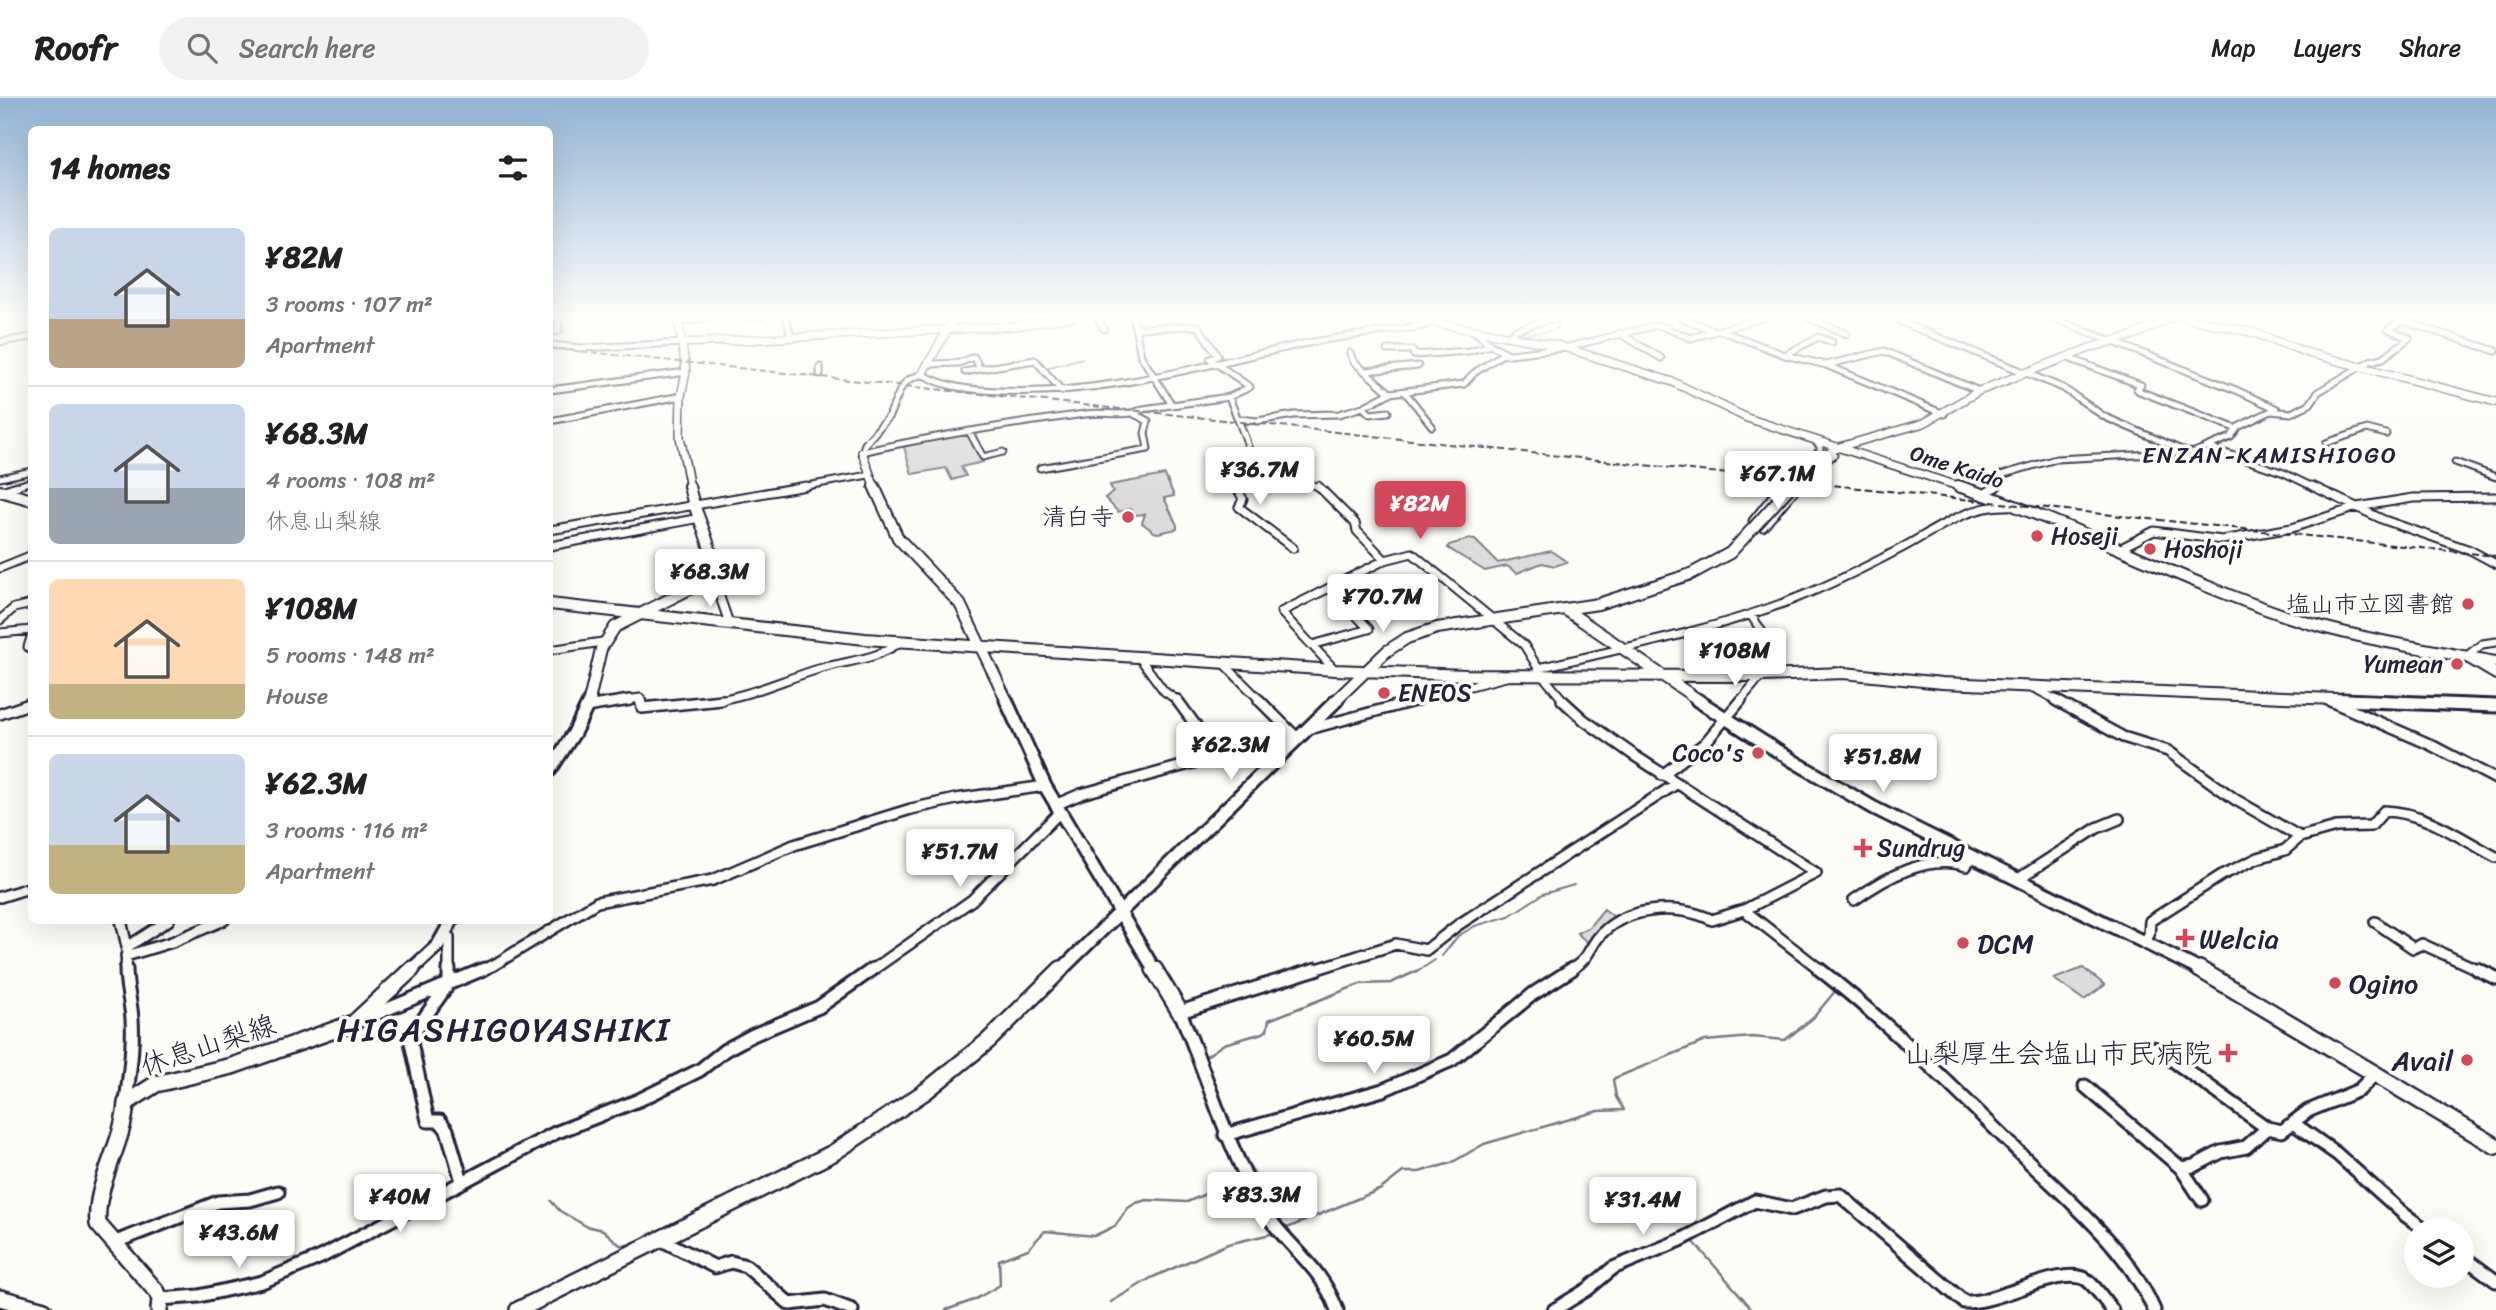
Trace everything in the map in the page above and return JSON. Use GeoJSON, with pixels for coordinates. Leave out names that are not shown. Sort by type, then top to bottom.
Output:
{"type":"FeatureCollection","features":[{"type":"Feature","properties":{"kind":"street"},"geometry":{"type":"LineString","coordinates":[[553,390],[674,374]]}},
{"type":"Feature","properties":{"kind":"street"},"geometry":{"type":"LineString","coordinates":[[686,374],[681,396],[680,437],[693,505],[713,553],[713,577],[729,623]]}},
{"type":"Feature","properties":{"kind":"street"},"geometry":{"type":"LineString","coordinates":[[1170,374],[1062,391],[1032,393],[940,385],[922,374],[908,380],[901,388],[889,416],[864,444],[862,452],[869,475],[898,538],[960,604],[982,646],[1045,786],[1180,1012],[1262,1206],[1320,1271],[1331,1287],[1337,1310]]}},
{"type":"Feature","properties":{"kind":"street"},"geometry":{"type":"LineString","coordinates":[[1046,374],[1062,391]]}},
{"type":"Feature","properties":{"kind":"street"},"geometry":{"type":"LineString","coordinates":[[1151,374],[1172,405]]}},
{"type":"Feature","properties":{"kind":"street"},"geometry":{"type":"LineString","coordinates":[[1134,414],[1143,408],[1229,397],[1250,387],[1231,374]]}},
{"type":"Feature","properties":{"kind":"street"},"geometry":{"type":"LineString","coordinates":[[1368,374],[1390,393]]}},
{"type":"Feature","properties":{"kind":"street"},"geometry":{"type":"LineString","coordinates":[[1239,419],[1257,421],[1294,415],[1321,416],[1363,407],[1390,393],[1464,384],[1476,374]]}},
{"type":"Feature","properties":{"kind":"street","name":"Ome Kaido"},"geometry":{"type":"LineString","coordinates":[[1646,374],[1673,382],[1747,418],[1813,439],[1834,449],[2021,507],[2215,590],[2320,627],[2496,662]]}},
{"type":"Feature","properties":{"kind":"street"},"geometry":{"type":"LineString","coordinates":[[1847,374],[1944,414]]}},
{"type":"Feature","properties":{"kind":"street"},"geometry":{"type":"LineString","coordinates":[[1938,374],[1979,391]]}},
{"type":"Feature","properties":{"kind":"street"},"geometry":{"type":"LineString","coordinates":[[518,1310],[805,1168],[859,1137],[917,1098],[988,1041],[1387,651],[1407,638],[1437,628],[1598,604],[1691,574],[1730,553],[1812,463],[1834,449],[1924,423],[1944,414],[1979,391],[2026,374]]}},
{"type":"Feature","properties":{"kind":"street"},"geometry":{"type":"LineString","coordinates":[[2029,374],[2070,392],[2105,417],[2187,453]]}},
{"type":"Feature","properties":{"kind":"street"},"geometry":{"type":"LineString","coordinates":[[2110,374],[2141,385],[2137,389],[2139,391],[2237,429]]}},
{"type":"Feature","properties":{"kind":"street"},"geometry":{"type":"LineString","coordinates":[[2193,374],[2281,411]]}},
{"type":"Feature","properties":{"kind":"street"},"geometry":{"type":"LineString","coordinates":[[1984,494],[1997,487],[1996,479],[2001,475],[2056,459],[2187,453],[2207,447],[2235,435],[2237,429],[2271,411],[2291,413],[2310,404],[2318,392],[2351,374]]}},
{"type":"Feature","properties":{"kind":"street"},"geometry":{"type":"LineString","coordinates":[[2383,374],[2496,402]]}},
{"type":"Feature","properties":{"kind":"street"},"geometry":{"type":"LineString","coordinates":[[1405,392],[1432,426]]}},
{"type":"Feature","properties":{"kind":"street"},"geometry":{"type":"LineString","coordinates":[[553,420],[681,396]]}},
{"type":"Feature","properties":{"kind":"street"},"geometry":{"type":"LineString","coordinates":[[1229,397],[1231,408],[1239,419],[1253,454],[1254,468],[1289,476],[1300,484],[1318,486],[1355,523],[1357,531],[1385,560]]}},
{"type":"Feature","properties":{"kind":"street"},"geometry":{"type":"LineString","coordinates":[[1363,407],[1370,414],[1388,412]]}},
{"type":"Feature","properties":{"kind":"street"},"geometry":{"type":"LineString","coordinates":[[862,452],[922,438],[1104,411],[1134,414],[1148,421],[1145,433],[1148,449],[1040,468]]}},
{"type":"Feature","properties":{"kind":"street"},"geometry":{"type":"LineString","coordinates":[[2326,443],[2367,429],[2386,434]]}},
{"type":"Feature","properties":{"kind":"street"},"geometry":{"type":"LineString","coordinates":[[970,430],[983,457],[1003,452]]}},
{"type":"Feature","properties":{"kind":"street"},"geometry":{"type":"LineString","coordinates":[[1813,439],[1821,446],[1820,451],[1799,464],[1789,476],[1805,478],[1835,455],[1834,449]]}},
{"type":"Feature","properties":{"kind":"street"},"geometry":{"type":"LineString","coordinates":[[2207,447],[2284,473],[2384,520],[2470,550],[2496,564]]}},
{"type":"Feature","properties":{"kind":"street"},"geometry":{"type":"LineString","coordinates":[[1253,454],[1238,467],[1234,483],[1243,499],[1238,507],[1293,548]]}},
{"type":"Feature","properties":{"kind":"street"},"geometry":{"type":"LineString","coordinates":[[2455,462],[2496,477]]}},
{"type":"Feature","properties":{"kind":"street"},"geometry":{"type":"LineString","coordinates":[[0,478],[28,472]]}},
{"type":"Feature","properties":{"kind":"street"},"geometry":{"type":"LineString","coordinates":[[553,529],[869,475]]}},
{"type":"Feature","properties":{"kind":"street"},"geometry":{"type":"LineString","coordinates":[[1,491],[28,482]]}},
{"type":"Feature","properties":{"kind":"street"},"geometry":{"type":"LineString","coordinates":[[1783,483],[1797,487],[1757,525],[1783,483]]}},
{"type":"Feature","properties":{"kind":"street"},"geometry":{"type":"LineString","coordinates":[[1,491],[28,498]]}},
{"type":"Feature","properties":{"kind":"street"},"geometry":{"type":"LineString","coordinates":[[2121,548],[2154,531],[2222,540],[2292,528],[2357,507],[2413,499],[2496,497]]}},
{"type":"Feature","properties":{"kind":"street"},"geometry":{"type":"LineString","coordinates":[[1539,673],[1751,615],[1816,590],[1964,516],[1995,504],[2021,507]]}},
{"type":"Feature","properties":{"kind":"street"},"geometry":{"type":"LineString","coordinates":[[553,545],[700,518]]}},
{"type":"Feature","properties":{"kind":"street"},"geometry":{"type":"LineString","coordinates":[[1230,1134],[1383,1090],[1452,1060],[1533,994],[1580,964],[1589,956],[1598,938],[1625,918],[1643,911],[1699,912],[1712,920],[1744,910],[1816,873],[1662,775],[1568,709],[1539,673],[1524,645],[1416,555],[1385,560],[1281,612],[1335,670]]}},
{"type":"Feature","properties":{"kind":"street"},"geometry":{"type":"LineString","coordinates":[[0,568],[28,557]]}},
{"type":"Feature","properties":{"kind":"street"},"geometry":{"type":"LineString","coordinates":[[553,765],[586,707],[592,693],[602,642],[615,626],[713,577]]}},
{"type":"Feature","properties":{"kind":"street"},"geometry":{"type":"LineString","coordinates":[[1312,645],[1369,629],[1330,588]]}},
{"type":"Feature","properties":{"kind":"street"},"geometry":{"type":"LineString","coordinates":[[553,604],[902,641],[1368,672],[1664,676],[1844,673],[1923,682],[2496,706]]}},
{"type":"Feature","properties":{"kind":"street"},"geometry":{"type":"LineString","coordinates":[[0,620],[6,611],[28,605]]}},
{"type":"Feature","properties":{"kind":"street"},"geometry":{"type":"LineString","coordinates":[[1566,610],[1832,784],[1972,857],[2145,940],[2280,1015],[2496,1146]]}},
{"type":"Feature","properties":{"kind":"street"},"geometry":{"type":"LineString","coordinates":[[1662,775],[1705,743],[1772,663],[1771,646],[1751,615]]}},
{"type":"Feature","properties":{"kind":"street"},"geometry":{"type":"LineString","coordinates":[[0,633],[28,632]]}},
{"type":"Feature","properties":{"kind":"street"},"geometry":{"type":"LineString","coordinates":[[586,707],[640,698],[642,708],[716,701],[764,689],[825,667],[881,654],[902,641]]}},
{"type":"Feature","properties":{"kind":"street"},"geometry":{"type":"LineString","coordinates":[[553,650],[602,642]]}},
{"type":"Feature","properties":{"kind":"street"},"geometry":{"type":"LineString","coordinates":[[2496,642],[2482,644],[2467,656],[2476,665],[2496,674]]}},
{"type":"Feature","properties":{"kind":"street"},"geometry":{"type":"LineString","coordinates":[[1139,657],[1164,691],[1175,696],[1210,745]]}},
{"type":"Feature","properties":{"kind":"street"},"geometry":{"type":"LineString","coordinates":[[1222,662],[1302,733]]}},
{"type":"Feature","properties":{"kind":"street"},"geometry":{"type":"LineString","coordinates":[[159,1305],[262,1282],[321,1257],[555,1133],[639,1100],[688,1076],[753,1035],[836,997],[972,900],[1057,808],[1081,794],[1442,693],[1471,688],[1510,675]]}},
{"type":"Feature","properties":{"kind":"street"},"geometry":{"type":"LineString","coordinates":[[2031,687],[2123,737],[2168,751],[2235,800],[2300,837]]}},
{"type":"Feature","properties":{"kind":"street"},"geometry":{"type":"LineString","coordinates":[[2326,699],[2429,744],[2496,779]]}},
{"type":"Feature","properties":{"kind":"street"},"geometry":{"type":"LineString","coordinates":[[0,714],[28,703]]}},
{"type":"Feature","properties":{"kind":"street"},"geometry":{"type":"LineString","coordinates":[[1180,1012],[1396,944],[1426,950],[1458,925],[1676,784]]}},
{"type":"Feature","properties":{"kind":"street"},"geometry":{"type":"LineString","coordinates":[[354,1023],[494,965],[597,902],[713,880],[794,845],[911,809],[1045,786]]}},
{"type":"Feature","properties":{"kind":"street"},"geometry":{"type":"LineString","coordinates":[[2145,940],[2149,935],[2150,921],[2173,908],[2182,898],[2258,858],[2285,850],[2300,837],[2336,827],[2371,826],[2384,811],[2392,810],[2422,819],[2496,857]]}},
{"type":"Feature","properties":{"kind":"street"},"geometry":{"type":"LineString","coordinates":[[2018,879],[2097,828],[2119,820]]}},
{"type":"Feature","properties":{"kind":"street"},"geometry":{"type":"LineString","coordinates":[[1854,900],[1872,887],[1908,869],[1949,860],[1966,866],[1972,857]]}},
{"type":"Feature","properties":{"kind":"street"},"geometry":{"type":"LineString","coordinates":[[0,897],[28,888]]}},
{"type":"Feature","properties":{"kind":"street"},"geometry":{"type":"LineString","coordinates":[[1744,910],[1842,987],[1921,1056],[2117,1248],[2143,1284],[2154,1310]]}},
{"type":"Feature","properties":{"kind":"street"},"geometry":{"type":"LineString","coordinates":[[2375,922],[2413,948],[2422,944],[2496,978]]}},
{"type":"Feature","properties":{"kind":"street"},"geometry":{"type":"LineString","coordinates":[[122,924],[127,951],[126,989],[132,1015],[133,1046],[126,1103]]}},
{"type":"Feature","properties":{"kind":"street"},"geometry":{"type":"LineString","coordinates":[[127,951],[164,924]]}},
{"type":"Feature","properties":{"kind":"street"},"geometry":{"type":"LineString","coordinates":[[127,951],[172,943],[215,924]]}},
{"type":"Feature","properties":{"kind":"street"},"geometry":{"type":"LineString","coordinates":[[449,927],[449,983],[410,1038],[428,1121],[440,1121],[447,1130],[462,1181]]}},
{"type":"Feature","properties":{"kind":"street","name":"休息山梨線"},"geometry":{"type":"LineString","coordinates":[[159,1305],[152,1284],[113,1243],[98,1224],[95,1212],[97,1198],[118,1148],[126,1103],[156,1084],[232,1066],[354,1023],[438,945],[449,927]]}},
{"type":"Feature","properties":{"kind":"street"},"geometry":{"type":"LineString","coordinates":[[2139,1045],[2157,1049],[2267,1128],[2282,1131],[2308,1111],[2358,1090],[2376,1073]]}},
{"type":"Feature","properties":{"kind":"street"},"geometry":{"type":"LineString","coordinates":[[2085,1086],[2181,1168],[2202,1200]]}},
{"type":"Feature","properties":{"kind":"street"},"geometry":{"type":"LineString","coordinates":[[2293,1123],[2337,1154],[2409,1218]]}},
{"type":"Feature","properties":{"kind":"street"},"geometry":{"type":"LineString","coordinates":[[2181,1168],[2194,1166],[2221,1152],[2246,1147],[2267,1128]]}},
{"type":"Feature","properties":{"kind":"street"},"geometry":{"type":"LineString","coordinates":[[113,1243],[218,1202],[250,1200],[278,1192]]}},
{"type":"Feature","properties":{"kind":"street"},"geometry":{"type":"LineString","coordinates":[[1554,1310],[1588,1289],[1613,1268],[1681,1240],[1755,1201],[1792,1209],[1826,1196],[1840,1195],[1964,1302],[1975,1307],[2069,1275],[2084,1278],[2112,1310]]}},
{"type":"Feature","properties":{"kind":"street"},"geometry":{"type":"LineString","coordinates":[[662,1240],[715,1267],[732,1262],[741,1264],[773,1286],[790,1304],[825,1300],[852,1310]]}},
{"type":"Feature","properties":{"kind":"street"},"geometry":{"type":"LineString","coordinates":[[2474,1264],[2496,1280]]}},
{"type":"Feature","properties":{"kind":"street"},"geometry":{"type":"LineString","coordinates":[[0,1298],[44,1310]]}},
{"type":"Feature","properties":{"kind":"shaded area"},"geometry":{"type":"Polygon","coordinates":[[[967,432],[983,462],[961,467],[966,476],[952,480],[946,468],[912,474],[903,444],[967,432]]]}},
{"type":"Feature","properties":{"kind":"shaded area"},"geometry":{"type":"Polygon","coordinates":[[[1165,475],[1174,496],[1164,498],[1177,529],[1154,532],[1142,523],[1145,514],[1136,515],[1130,509],[1118,512],[1105,498],[1113,492],[1110,485],[1165,475]]]}},
{"type":"Feature","properties":{"kind":"shaded area"},"geometry":{"type":"Polygon","coordinates":[[[1469,539],[1475,540],[1498,563],[1551,551],[1567,562],[1555,566],[1542,563],[1517,573],[1507,566],[1485,571],[1448,548],[1449,545],[1469,539]]]}},
{"type":"Feature","properties":{"kind":"shaded area"},"geometry":{"type":"Polygon","coordinates":[[[1604,909],[1618,920],[1590,945],[1577,933],[1589,927],[1604,909]]]}},
{"type":"Feature","properties":{"kind":"shaded area"},"geometry":{"type":"Polygon","coordinates":[[[2083,968],[2105,985],[2084,1000],[2054,979],[2083,968]]]}},
{"type":"Feature","properties":{"kind":"waterway"},"geometry":{"type":"LineString","coordinates":[[1017,394],[1056,393]]}},
{"type":"Feature","properties":{"kind":"waterway"},"geometry":{"type":"LineString","coordinates":[[1442,956],[1458,936],[1475,926],[1509,916],[1543,894],[1574,885]]}},
{"type":"Feature","properties":{"kind":"waterway"},"geometry":{"type":"LineString","coordinates":[[1418,971],[1435,960]]}},
{"type":"Feature","properties":{"kind":"waterway"},"geometry":{"type":"LineString","coordinates":[[1217,1091],[1205,1057],[1224,1044],[1263,1033],[1267,1030],[1269,1020],[1360,984],[1391,983],[1421,969]]}},
{"type":"Feature","properties":{"kind":"waterway"},"geometry":{"type":"LineString","coordinates":[[1287,1228],[1381,1189],[1403,1172],[1419,1172],[1451,1163],[1484,1144],[1598,1111],[1624,1110],[1616,1097],[1613,1080],[1615,1078],[1705,1041],[1752,1037],[1785,1040],[1813,1018],[1836,990]]}},
{"type":"Feature","properties":{"kind":"waterway"},"geometry":{"type":"LineString","coordinates":[[1241,1152],[1257,1178]]}},
{"type":"Feature","properties":{"kind":"waterway"},"geometry":{"type":"LineString","coordinates":[[946,1310],[974,1300],[1000,1285],[999,1260],[1028,1249],[1045,1231],[1094,1236],[1115,1226],[1128,1208],[1136,1203],[1147,1200],[1187,1202],[1240,1179]]}},
{"type":"Feature","properties":{"kind":"waterway"},"geometry":{"type":"LineString","coordinates":[[551,1201],[560,1211],[586,1226],[603,1230],[620,1245],[628,1245],[659,1232]]}},
{"type":"Feature","properties":{"kind":"waterway"},"geometry":{"type":"LineString","coordinates":[[1111,1302],[1151,1278],[1228,1244],[1271,1234]]}},
{"type":"Feature","properties":{"kind":"waterway"},"geometry":{"type":"LineString","coordinates":[[1693,1241],[1753,1310]]}},
{"type":"Feature","properties":{"kind":"waterway"},"geometry":{"type":"LineString","coordinates":[[768,1277],[782,1289]]}},
{"type":"Feature","properties":{"kind":"railway"},"geometry":{"type":"LineString","coordinates":[[789,374],[2496,556]]}},
{"type":"Feature","properties":{"kind":"place","name":"清白寺"},"geometry":{"type":"Point","coordinates":[1128,517]}},
{"type":"Feature","properties":{"kind":"place","name":"Hoseji"},"geometry":{"type":"Point","coordinates":[2037,536]}},
{"type":"Feature","properties":{"kind":"place","name":"Hoshoji"},"geometry":{"type":"Point","coordinates":[2150,549]}},
{"type":"Feature","properties":{"kind":"place","name":"塩山市立図書館"},"geometry":{"type":"Point","coordinates":[2468,604]}},
{"type":"Feature","properties":{"kind":"place","name":"Yumean"},"geometry":{"type":"Point","coordinates":[2457,664]}},
{"type":"Feature","properties":{"kind":"place","name":"ENEOS"},"geometry":{"type":"Point","coordinates":[1384,693]}},
{"type":"Feature","properties":{"kind":"place","name":"Coco's"},"geometry":{"type":"Point","coordinates":[1758,753]}},
{"type":"Feature","properties":{"kind":"place","name":"Sundrug"},"geometry":{"type":"Point","coordinates":[1863,848]}},
{"type":"Feature","properties":{"kind":"place","name":"Welcia"},"geometry":{"type":"Point","coordinates":[2185,938]}},
{"type":"Feature","properties":{"kind":"place","name":"DCM"},"geometry":{"type":"Point","coordinates":[1963,943]}},
{"type":"Feature","properties":{"kind":"place","name":"Ogino"},"geometry":{"type":"Point","coordinates":[2335,983]}},
{"type":"Feature","properties":{"kind":"place","name":"山梨厚生会塩山市民病院"},"geometry":{"type":"Point","coordinates":[2228,1053]}},
{"type":"Feature","properties":{"kind":"place","name":"Avail"},"geometry":{"type":"Point","coordinates":[2467,1060]}},
{"type":"Feature","properties":{"kind":"district","name":"ENZAN-KAMISHIOGO"},"geometry":{"type":"Point","coordinates":[2270,455]}},
{"type":"Feature","properties":{"kind":"district","name":"HIGASHIGOYASHIKI"},"geometry":{"type":"Point","coordinates":[504,1030]}}]}
